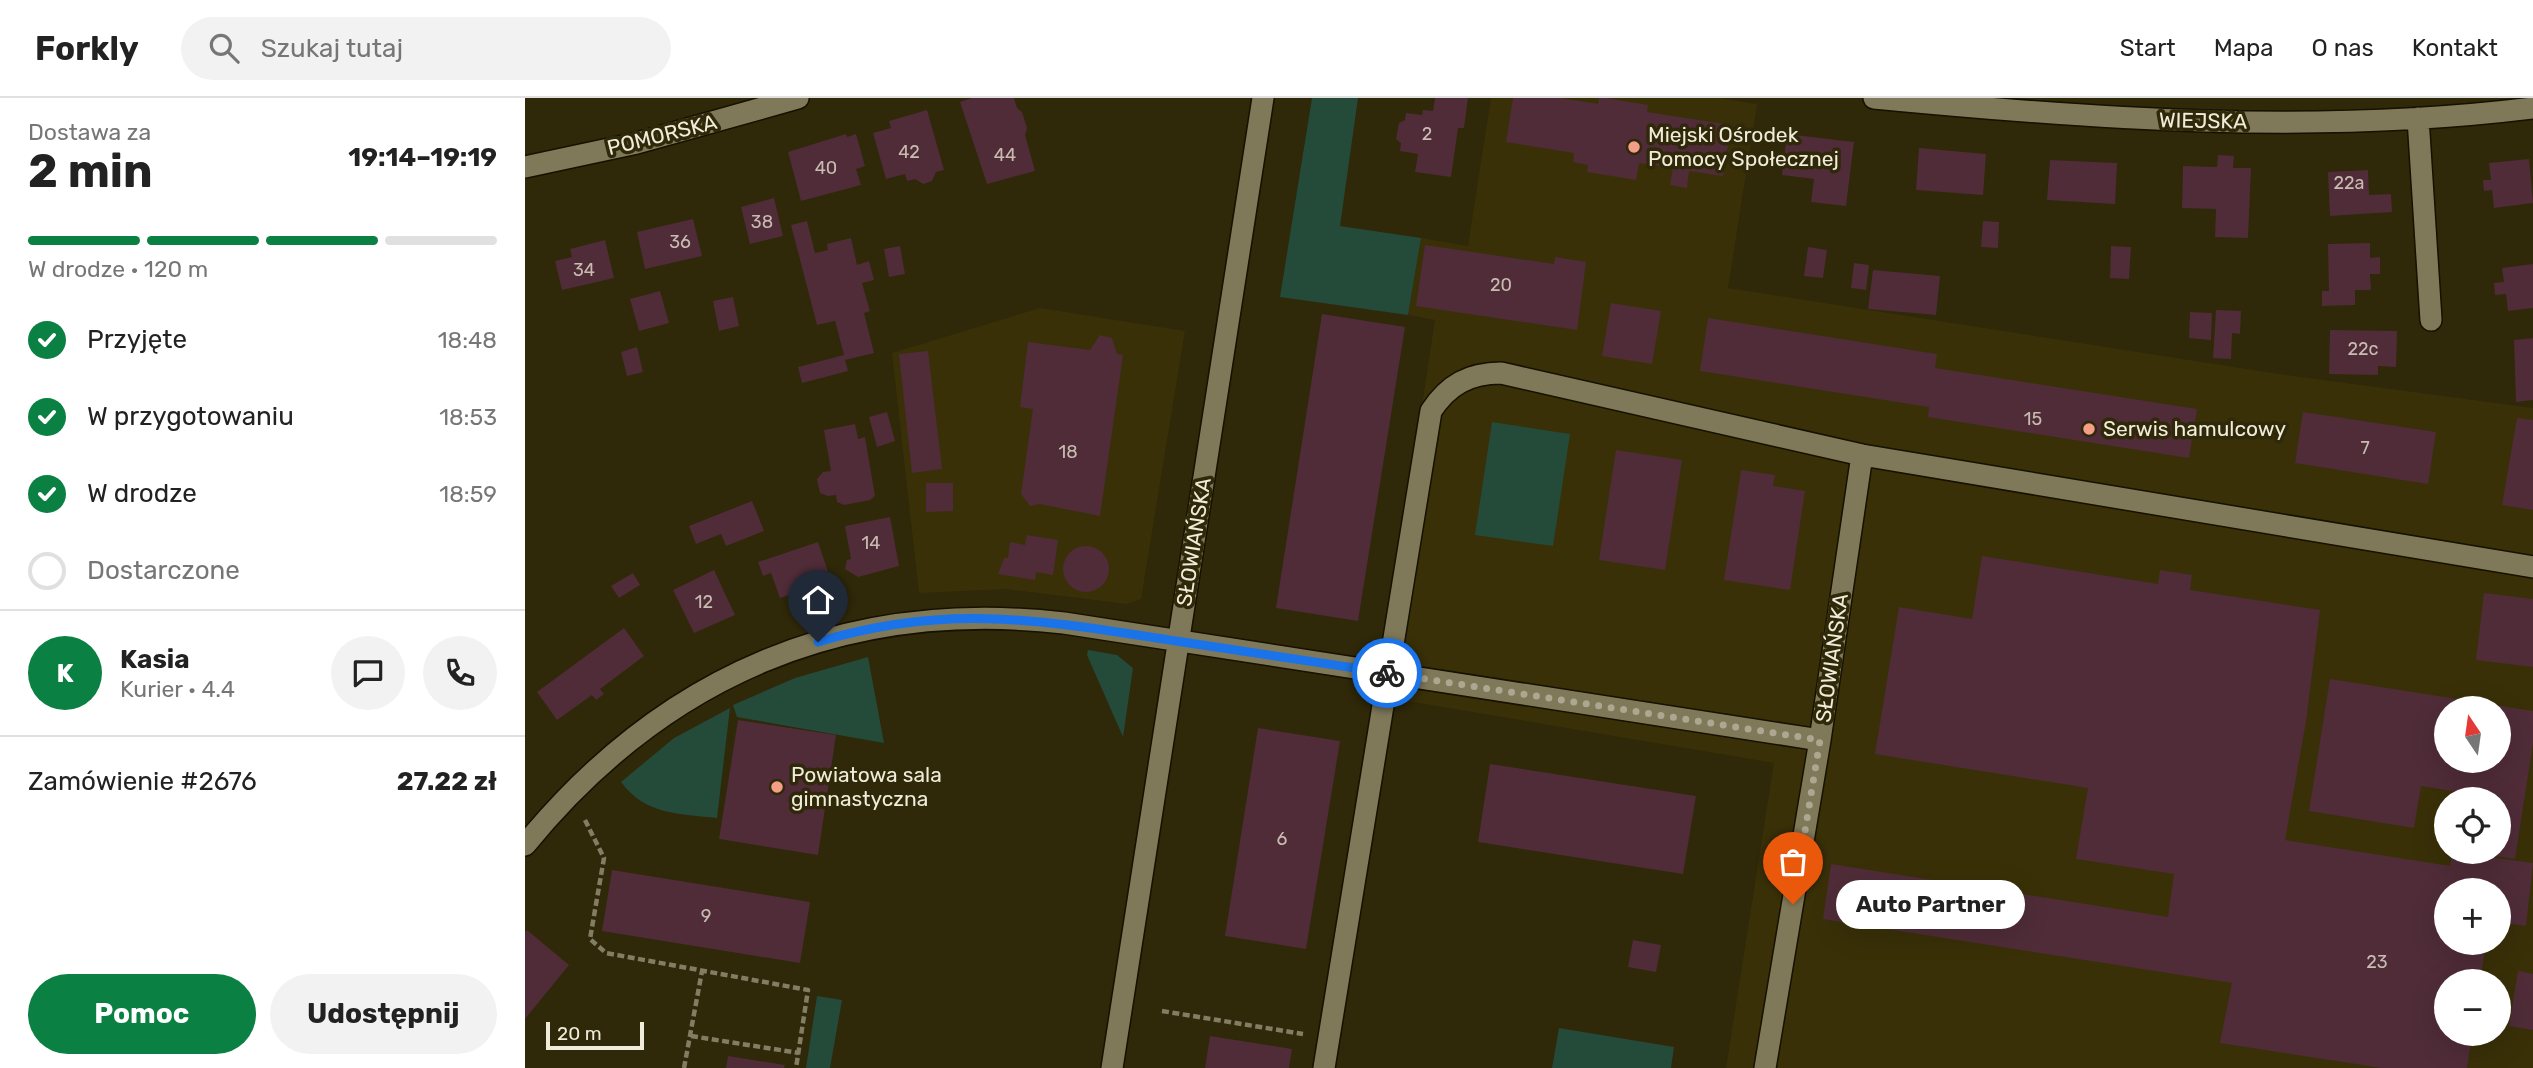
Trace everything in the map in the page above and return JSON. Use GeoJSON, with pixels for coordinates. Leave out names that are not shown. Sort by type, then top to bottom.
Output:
{"type":"FeatureCollection","features":[{"type":"Feature","properties":{"kind":"street","name":"POMORSKA"},"geometry":{"type":"LineString","coordinates":[[525,167],[637,143],[798,98]]}},
{"type":"Feature","properties":{"kind":"street","name":"SŁOWIAŃSKA"},"geometry":{"type":"LineString","coordinates":[[1112,1068],[1263,98]]}},
{"type":"Feature","properties":{"kind":"street","name":"WIEJSKA"},"geometry":{"type":"LineString","coordinates":[[1874,98],[2149,119],[2289,122],[2418,118],[2533,108]]}},
{"type":"Feature","properties":{"kind":"street"},"geometry":{"type":"LineString","coordinates":[[2418,118],[2431,320]]}},
{"type":"Feature","properties":{"kind":"street"},"geometry":{"type":"LineString","coordinates":[[1324,1068],[1431,411],[1441,396],[1473,375],[1501,373],[1862,455],[2533,567]]}},
{"type":"Feature","properties":{"kind":"street","name":"SŁOWIAŃSKA"},"geometry":{"type":"LineString","coordinates":[[1765,1068],[1820,740],[1862,455]]}},
{"type":"Feature","properties":{"kind":"street"},"geometry":{"type":"LineString","coordinates":[[525,845],[557,807],[609,756],[668,712],[712,686],[799,648],[876,627],[967,617],[1065,623],[1820,740]]}},
{"type":"Feature","properties":{"kind":"path"},"geometry":{"type":"LineString","coordinates":[[582,814],[604,858],[590,939],[606,953],[808,990],[796,1068]]}},
{"type":"Feature","properties":{"kind":"path"},"geometry":{"type":"LineString","coordinates":[[684,1068],[702,971]]}},
{"type":"Feature","properties":{"kind":"path"},"geometry":{"type":"LineString","coordinates":[[1162,1011],[1313,1036]]}},
{"type":"Feature","properties":{"kind":"path"},"geometry":{"type":"LineString","coordinates":[[691,1036],[799,1053]]}},
{"type":"Feature","properties":{"kind":"shaded area"},"geometry":{"type":"Polygon","coordinates":[[[1491,98],[1719,98],[1757,104],[1728,288],[2279,374],[2533,408],[2533,1068],[1726,1068],[1774,763],[1378,696],[1435,320],[1408,315],[1421,238],[1468,246],[1491,98]]]}},
{"type":"Feature","properties":{"kind":"shaded area"},"geometry":{"type":"Polygon","coordinates":[[[1040,308],[1185,331],[1141,599],[1127,604],[1006,589],[919,593],[892,353],[1040,308]]]}},
{"type":"Feature","properties":{"kind":"green space"},"geometry":{"type":"Polygon","coordinates":[[[1312,98],[1358,98],[1340,226],[1421,238],[1408,315],[1280,297],[1312,98]]]}},
{"type":"Feature","properties":{"kind":"green space"},"geometry":{"type":"Polygon","coordinates":[[[1492,422],[1570,434],[1553,546],[1475,535],[1492,422]]]}},
{"type":"Feature","properties":{"kind":"green space"},"geometry":{"type":"Polygon","coordinates":[[[1088,650],[1117,655],[1133,668],[1123,737],[1087,655],[1088,650]]]}},
{"type":"Feature","properties":{"kind":"green space"},"geometry":{"type":"Polygon","coordinates":[[[868,657],[884,743],[737,717],[733,705],[795,678],[868,657]]]}},
{"type":"Feature","properties":{"kind":"green space"},"geometry":{"type":"Polygon","coordinates":[[[730,708],[717,818],[677,814],[652,807],[630,793],[621,782],[674,738],[730,708]]]}},
{"type":"Feature","properties":{"kind":"green space"},"geometry":{"type":"Polygon","coordinates":[[[817,996],[842,1000],[830,1068],[806,1068],[817,996]]]}},
{"type":"Feature","properties":{"kind":"green space"},"geometry":{"type":"Polygon","coordinates":[[[1559,1028],[1674,1047],[1671,1068],[1552,1068],[1559,1028]]]}},
{"type":"Feature","properties":{"kind":"building"},"geometry":{"type":"Polygon","coordinates":[[[972,98],[1014,98],[1027,128],[1025,135],[1035,171],[987,184],[960,102],[972,98]]]}},
{"type":"Feature","properties":{"kind":"building"},"geometry":{"type":"Polygon","coordinates":[[[1435,98],[1468,98],[1464,128],[1458,128],[1451,177],[1415,172],[1418,154],[1400,151],[1401,143],[1396,139],[1399,123],[1405,120],[1406,113],[1422,115],[1423,110],[1433,111],[1435,98]]]}},
{"type":"Feature","properties":{"kind":"building","name":"Miejski Ośrodek Pomocy Społecznej"},"geometry":{"type":"Polygon","coordinates":[[[1513,98],[1561,98],[1598,104],[1599,98],[1605,98],[1648,105],[1647,112],[1731,125],[1723,176],[1689,171],[1687,188],[1670,185],[1673,168],[1639,163],[1636,180],[1587,172],[1588,165],[1573,162],[1574,153],[1506,142],[1513,98]]]}},
{"type":"Feature","properties":{"kind":"building"},"geometry":{"type":"Polygon","coordinates":[[[927,110],[944,170],[936,172],[932,181],[923,184],[915,179],[907,181],[905,174],[886,179],[873,133],[891,128],[889,121],[927,110]]]}},
{"type":"Feature","properties":{"kind":"building"},"geometry":{"type":"Polygon","coordinates":[[[846,134],[847,137],[856,134],[865,166],[856,169],[861,185],[801,201],[788,152],[846,134]]]}},
{"type":"Feature","properties":{"kind":"building"},"geometry":{"type":"Polygon","coordinates":[[[1787,134],[1854,142],[1846,206],[1811,202],[1814,179],[1782,175],[1787,134]]]}},
{"type":"Feature","properties":{"kind":"building"},"geometry":{"type":"Polygon","coordinates":[[[1919,148],[1986,154],[1983,195],[1916,190],[1919,148]]]}},
{"type":"Feature","properties":{"kind":"building"},"geometry":{"type":"Polygon","coordinates":[[[2218,155],[2234,156],[2233,168],[2251,168],[2248,238],[2215,237],[2216,209],[2182,208],[2183,166],[2217,167],[2218,155]]]}},
{"type":"Feature","properties":{"kind":"building"},"geometry":{"type":"Polygon","coordinates":[[[2529,159],[2533,203],[2494,208],[2492,190],[2484,191],[2483,180],[2491,180],[2489,163],[2529,159]]]}},
{"type":"Feature","properties":{"kind":"building"},"geometry":{"type":"Polygon","coordinates":[[[2050,160],[2117,163],[2115,204],[2047,200],[2050,160]]]}},
{"type":"Feature","properties":{"kind":"building"},"geometry":{"type":"Polygon","coordinates":[[[2368,170],[2369,195],[2391,194],[2392,212],[2330,216],[2328,172],[2368,170]]]}},
{"type":"Feature","properties":{"kind":"building"},"geometry":{"type":"Polygon","coordinates":[[[774,198],[783,236],[750,244],[741,207],[774,198]]]}},
{"type":"Feature","properties":{"kind":"building"},"geometry":{"type":"Polygon","coordinates":[[[693,219],[702,256],[645,269],[637,232],[693,219]]]}},
{"type":"Feature","properties":{"kind":"building"},"geometry":{"type":"Polygon","coordinates":[[[807,221],[815,253],[828,250],[827,244],[851,238],[857,265],[869,261],[874,280],[862,283],[870,311],[864,313],[874,353],[845,360],[848,371],[802,383],[798,367],[844,355],[835,321],[817,325],[791,225],[807,221]]]}},
{"type":"Feature","properties":{"kind":"building"},"geometry":{"type":"Polygon","coordinates":[[[1983,221],[1999,222],[1998,248],[1981,247],[1983,221]]]}},
{"type":"Feature","properties":{"kind":"building"},"geometry":{"type":"Polygon","coordinates":[[[605,240],[614,278],[562,290],[555,261],[572,257],[570,249],[605,240]]]}},
{"type":"Feature","properties":{"kind":"building"},"geometry":{"type":"Polygon","coordinates":[[[2370,243],[2370,258],[2380,257],[2380,274],[2370,274],[2371,290],[2355,290],[2355,305],[2322,306],[2322,291],[2329,291],[2328,244],[2370,243]]]}},
{"type":"Feature","properties":{"kind":"building"},"geometry":{"type":"Polygon","coordinates":[[[1425,245],[1554,264],[1555,257],[1586,262],[1577,330],[1416,306],[1425,245]]]}},
{"type":"Feature","properties":{"kind":"building"},"geometry":{"type":"Polygon","coordinates":[[[900,246],[905,274],[889,277],[884,249],[900,246]]]}},
{"type":"Feature","properties":{"kind":"building"},"geometry":{"type":"Polygon","coordinates":[[[2111,246],[2131,247],[2129,279],[2110,278],[2111,246]]]}},
{"type":"Feature","properties":{"kind":"building"},"geometry":{"type":"Polygon","coordinates":[[[1808,247],[1827,250],[1823,278],[1804,276],[1808,247]]]}},
{"type":"Feature","properties":{"kind":"building"},"geometry":{"type":"Polygon","coordinates":[[[1854,263],[1869,265],[1866,290],[1851,288],[1854,263]]]}},
{"type":"Feature","properties":{"kind":"building"},"geometry":{"type":"Polygon","coordinates":[[[2533,264],[2533,308],[2508,311],[2506,294],[2495,295],[2494,283],[2504,282],[2502,268],[2533,264]]]}},
{"type":"Feature","properties":{"kind":"building"},"geometry":{"type":"Polygon","coordinates":[[[1873,270],[1940,276],[1936,315],[1868,309],[1873,270]]]}},
{"type":"Feature","properties":{"kind":"building"},"geometry":{"type":"Polygon","coordinates":[[[660,291],[669,323],[639,331],[630,299],[660,291]]]}},
{"type":"Feature","properties":{"kind":"building"},"geometry":{"type":"Polygon","coordinates":[[[733,297],[739,326],[719,331],[713,301],[733,297]]]}},
{"type":"Feature","properties":{"kind":"building"},"geometry":{"type":"Polygon","coordinates":[[[1611,303],[1661,311],[1652,364],[1602,356],[1611,303]]]}},
{"type":"Feature","properties":{"kind":"building"},"geometry":{"type":"Polygon","coordinates":[[[2216,310],[2241,311],[2240,334],[2232,333],[2231,359],[2213,358],[2216,310]]]}},
{"type":"Feature","properties":{"kind":"building"},"geometry":{"type":"Polygon","coordinates":[[[2190,312],[2212,313],[2211,340],[2189,338],[2190,312]]]}},
{"type":"Feature","properties":{"kind":"building"},"geometry":{"type":"Polygon","coordinates":[[[1322,314],[1405,327],[1358,621],[1276,608],[1322,314]]]}},
{"type":"Feature","properties":{"kind":"building"},"geometry":{"type":"Polygon","coordinates":[[[1708,318],[1937,354],[1935,368],[2197,409],[2189,458],[1928,417],[1929,407],[1700,371],[1708,318]]]}},
{"type":"Feature","properties":{"kind":"building"},"geometry":{"type":"Polygon","coordinates":[[[2330,330],[2397,331],[2396,367],[2378,366],[2378,375],[2329,374],[2330,330]]]}},
{"type":"Feature","properties":{"kind":"building"},"geometry":{"type":"Polygon","coordinates":[[[1100,335],[1112,338],[1117,354],[1123,355],[1100,516],[1040,504],[1030,506],[1021,494],[1033,409],[1020,407],[1028,342],[1090,350],[1100,335]]]}},
{"type":"Feature","properties":{"kind":"building"},"geometry":{"type":"Polygon","coordinates":[[[2533,338],[2533,400],[2516,402],[2514,340],[2533,338]]]}},
{"type":"Feature","properties":{"kind":"building"},"geometry":{"type":"Polygon","coordinates":[[[637,347],[643,372],[627,376],[621,352],[637,347]]]}},
{"type":"Feature","properties":{"kind":"building"},"geometry":{"type":"Polygon","coordinates":[[[928,351],[942,469],[912,473],[899,354],[928,351]]]}},
{"type":"Feature","properties":{"kind":"building"},"geometry":{"type":"Polygon","coordinates":[[[887,412],[895,441],[877,447],[869,417],[887,412]]]}},
{"type":"Feature","properties":{"kind":"building"},"geometry":{"type":"Polygon","coordinates":[[[2303,412],[2436,432],[2428,484],[2295,463],[2303,412]]]}},
{"type":"Feature","properties":{"kind":"building"},"geometry":{"type":"Polygon","coordinates":[[[2517,418],[2533,420],[2533,510],[2502,505],[2517,418]]]}},
{"type":"Feature","properties":{"kind":"building"},"geometry":{"type":"Polygon","coordinates":[[[855,424],[858,439],[865,437],[875,496],[870,500],[844,505],[837,502],[836,495],[820,493],[817,479],[823,472],[831,471],[824,430],[855,424]]]}},
{"type":"Feature","properties":{"kind":"building"},"geometry":{"type":"Polygon","coordinates":[[[1616,450],[1682,460],[1665,570],[1599,560],[1616,450]]]}},
{"type":"Feature","properties":{"kind":"building"},"geometry":{"type":"Polygon","coordinates":[[[1741,470],[1775,475],[1773,486],[1805,491],[1790,590],[1724,580],[1741,470]]]}},
{"type":"Feature","properties":{"kind":"building"},"geometry":{"type":"Polygon","coordinates":[[[926,483],[953,483],[953,511],[926,512],[926,483]]]}},
{"type":"Feature","properties":{"kind":"building"},"geometry":{"type":"Polygon","coordinates":[[[752,501],[764,531],[726,546],[721,534],[696,544],[689,526],[752,501]]]}},
{"type":"Feature","properties":{"kind":"building"},"geometry":{"type":"Polygon","coordinates":[[[890,517],[899,566],[858,577],[845,569],[847,560],[851,559],[845,526],[890,517]]]}},
{"type":"Feature","properties":{"kind":"building"},"geometry":{"type":"Polygon","coordinates":[[[1027,535],[1058,540],[1053,575],[1036,572],[1035,580],[998,574],[1004,558],[1008,558],[1010,542],[1025,545],[1027,535]]]}},
{"type":"Feature","properties":{"kind":"building"},"geometry":{"type":"Polygon","coordinates":[[[818,542],[831,581],[780,598],[771,573],[763,576],[758,562],[818,542]]]}},
{"type":"Feature","properties":{"kind":"building"},"geometry":{"type":"Polygon","coordinates":[[[1086,546],[1103,552],[1109,569],[1103,586],[1086,592],[1069,586],[1063,569],[1069,552],[1086,546]]]}},
{"type":"Feature","properties":{"kind":"building"},"geometry":{"type":"Polygon","coordinates":[[[1982,556],[2158,584],[2160,570],[2192,575],[2190,590],[2320,610],[2306,721],[2285,840],[2450,866],[2511,864],[2511,860],[2533,863],[2526,926],[2511,924],[2511,878],[2434,878],[2434,955],[2484,955],[2482,969],[2434,969],[2434,1046],[2470,1046],[2467,1068],[2382,1068],[2220,1043],[2232,983],[1823,919],[1831,864],[2168,917],[2174,874],[2076,859],[2088,788],[1875,754],[1899,607],[1972,619],[1982,556]]]}},
{"type":"Feature","properties":{"kind":"building"},"geometry":{"type":"Polygon","coordinates":[[[714,570],[735,615],[694,633],[673,590],[714,570]]]}},
{"type":"Feature","properties":{"kind":"building"},"geometry":{"type":"Polygon","coordinates":[[[633,573],[640,585],[619,598],[611,586],[633,573]]]}},
{"type":"Feature","properties":{"kind":"building"},"geometry":{"type":"Polygon","coordinates":[[[2484,593],[2533,599],[2533,667],[2476,660],[2484,593]]]}},
{"type":"Feature","properties":{"kind":"building"},"geometry":{"type":"Polygon","coordinates":[[[624,628],[644,656],[600,689],[604,694],[596,700],[592,695],[557,720],[537,692],[624,628]]]}},
{"type":"Feature","properties":{"kind":"building"},"geometry":{"type":"Polygon","coordinates":[[[2330,679],[2438,696],[2434,696],[2434,774],[2511,774],[2511,708],[2533,711],[2533,743],[2515,859],[2511,858],[2511,787],[2421,786],[2414,828],[2309,811],[2330,679]]]}},
{"type":"Feature","properties":{"kind":"building","name":"Powiatowa sala gimnastyczna"},"geometry":{"type":"Polygon","coordinates":[[[738,720],[836,735],[818,855],[719,839],[738,720]]]}},
{"type":"Feature","properties":{"kind":"building"},"geometry":{"type":"Polygon","coordinates":[[[1258,728],[1340,741],[1306,949],[1225,936],[1258,728]]]}},
{"type":"Feature","properties":{"kind":"building"},"geometry":{"type":"Polygon","coordinates":[[[1490,764],[1696,796],[1683,874],[1478,842],[1490,764]]]}},
{"type":"Feature","properties":{"kind":"building"},"geometry":{"type":"Polygon","coordinates":[[[612,870],[810,902],[800,963],[602,931],[612,870]]]}},
{"type":"Feature","properties":{"kind":"building"},"geometry":{"type":"Polygon","coordinates":[[[527,930],[569,965],[525,1019],[525,932],[527,930]]]}},
{"type":"Feature","properties":{"kind":"building"},"geometry":{"type":"Polygon","coordinates":[[[1633,940],[1661,945],[1656,972],[1628,967],[1633,940]]]}},
{"type":"Feature","properties":{"kind":"building"},"geometry":{"type":"Polygon","coordinates":[[[2518,971],[2533,974],[2533,1030],[2511,1026],[2518,971]]]}},
{"type":"Feature","properties":{"kind":"building"},"geometry":{"type":"Polygon","coordinates":[[[1210,1036],[1292,1049],[1289,1068],[1205,1068],[1210,1036]]]}},
{"type":"Feature","properties":{"kind":"building"},"geometry":{"type":"Polygon","coordinates":[[[728,1056],[785,1065],[784,1068],[726,1068],[728,1056]]]}},
{"type":"Feature","properties":{"kind":"way so far"},"geometry":{"type":"LineString","coordinates":[[1387,673],[1820,740],[1793,904]]}},
{"type":"Feature","properties":{"kind":"place","name":"Miejski Ośrodek Pomocy Społecznej"},"geometry":{"type":"Point","coordinates":[1634,147]}},
{"type":"Feature","properties":{"kind":"place","name":"Serwis hamulcowy"},"geometry":{"type":"Point","coordinates":[2089,429]}},
{"type":"Feature","properties":{"kind":"place","name":"Powiatowa sala gimnastyczna"},"geometry":{"type":"Point","coordinates":[777,787]}},
{"type":"Feature","properties":{"kind":"place","name":"Auto Partner"},"geometry":{"type":"Point","coordinates":[1793,904]}},
{"type":"Feature","properties":{"kind":"route"},"geometry":{"type":"LineString","coordinates":[[818,642],[876,627],[926,620],[1014,618],[1072,624],[1387,673]]}}]}
